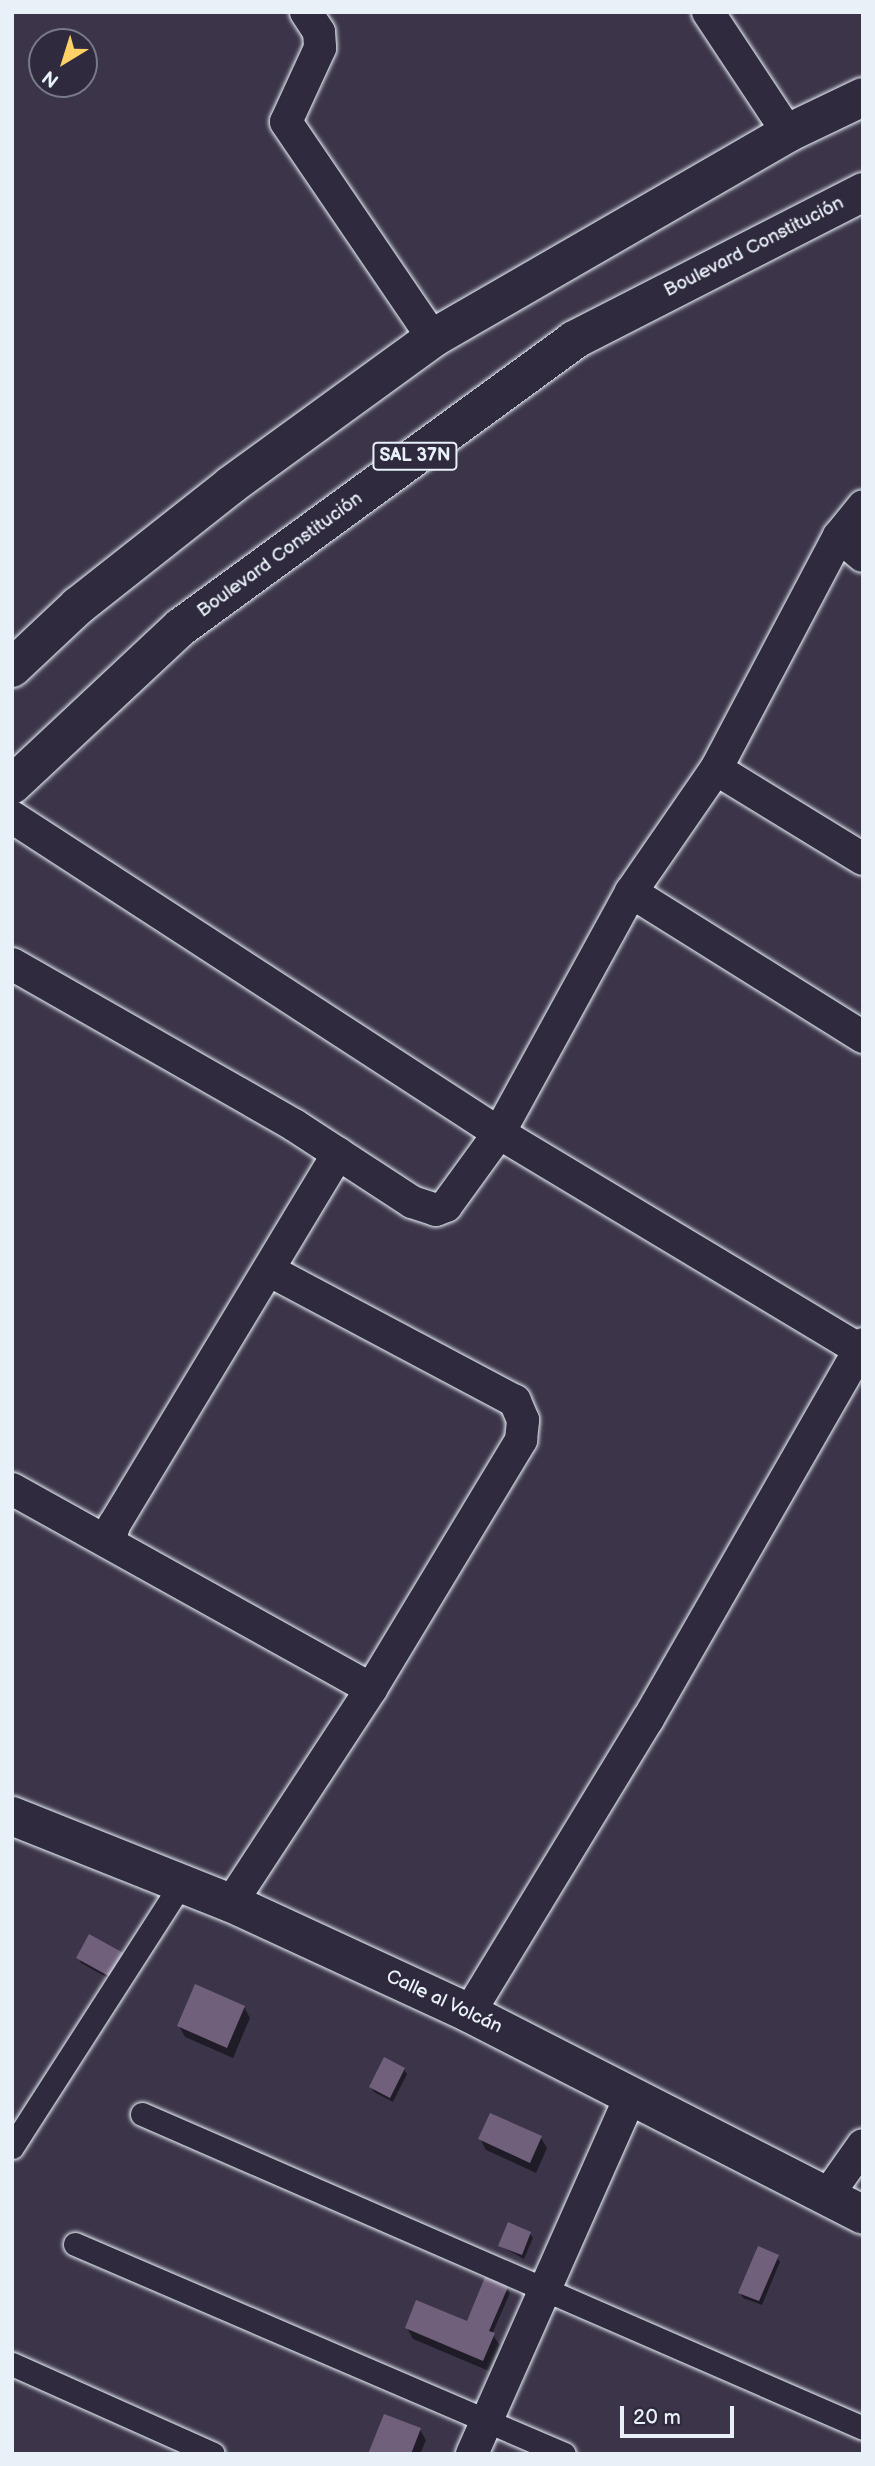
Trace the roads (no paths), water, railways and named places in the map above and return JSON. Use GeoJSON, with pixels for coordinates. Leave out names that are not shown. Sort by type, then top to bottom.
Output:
{"type":"FeatureCollection","features":[{"type":"Feature","properties":{"kind":"main road"},"geometry":{"type":"LineString","coordinates":[[12,668],[78,606],[230,485],[433,338],[788,133],[863,97]]}},
{"type":"Feature","properties":{"kind":"main road","name":"Boulevard Constitución"},"geometry":{"type":"LineString","coordinates":[[12,785],[181,627],[574,340],[863,192]]}},
{"type":"Feature","properties":{"kind":"main road","name":"Calle al Volcán"},"geometry":{"type":"LineString","coordinates":[[16,1824],[230,1903],[469,2013],[863,2215]]}},
{"type":"Feature","properties":{"kind":"street"},"geometry":{"type":"LineString","coordinates":[[306,12],[319,32],[320,48],[286,122],[433,338]]}},
{"type":"Feature","properties":{"kind":"street"},"geometry":{"type":"LineString","coordinates":[[708,12],[788,133]]}},
{"type":"Feature","properties":{"kind":"street"},"geometry":{"type":"LineString","coordinates":[[12,964],[338,1153],[412,1202],[436,1210],[446,1206],[499,1133],[631,892],[716,769],[851,546],[863,506]]}},
{"type":"Feature","properties":{"kind":"street"},"geometry":{"type":"LineString","coordinates":[[716,769],[863,859]]}},
{"type":"Feature","properties":{"kind":"street"},"geometry":{"type":"LineString","coordinates":[[12,817],[499,1133],[862,1349],[648,1718],[469,2013]]}},
{"type":"Feature","properties":{"kind":"street"},"geometry":{"type":"LineString","coordinates":[[631,892],[863,1037]]}},
{"type":"Feature","properties":{"kind":"street"},"geometry":{"type":"LineString","coordinates":[[110,1540],[114,1525],[338,1153]]}},
{"type":"Feature","properties":{"kind":"street"},"geometry":{"type":"LineString","coordinates":[[230,1903],[371,1689],[521,1440],[523,1420],[515,1401],[269,1270]]}},
{"type":"Feature","properties":{"kind":"street"},"geometry":{"type":"LineString","coordinates":[[12,1489],[110,1540],[371,1689]]}},
{"type":"Feature","properties":{"kind":"street"},"geometry":{"type":"LineString","coordinates":[[12,2147],[181,1884]]}},
{"type":"Feature","properties":{"kind":"street"},"geometry":{"type":"LineString","coordinates":[[472,2454],[543,2288],[631,2095]]}},
{"type":"Feature","properties":{"kind":"street"},"geometry":{"type":"LineString","coordinates":[[142,2114],[863,2428]]}},
{"type":"Feature","properties":{"kind":"street"},"geometry":{"type":"LineString","coordinates":[[827,2196],[863,2145]]}},
{"type":"Feature","properties":{"kind":"street"},"geometry":{"type":"LineString","coordinates":[[75,2244],[564,2454]]}},
{"type":"Feature","properties":{"kind":"street"},"geometry":{"type":"LineString","coordinates":[[12,2364],[213,2454]]}}]}
